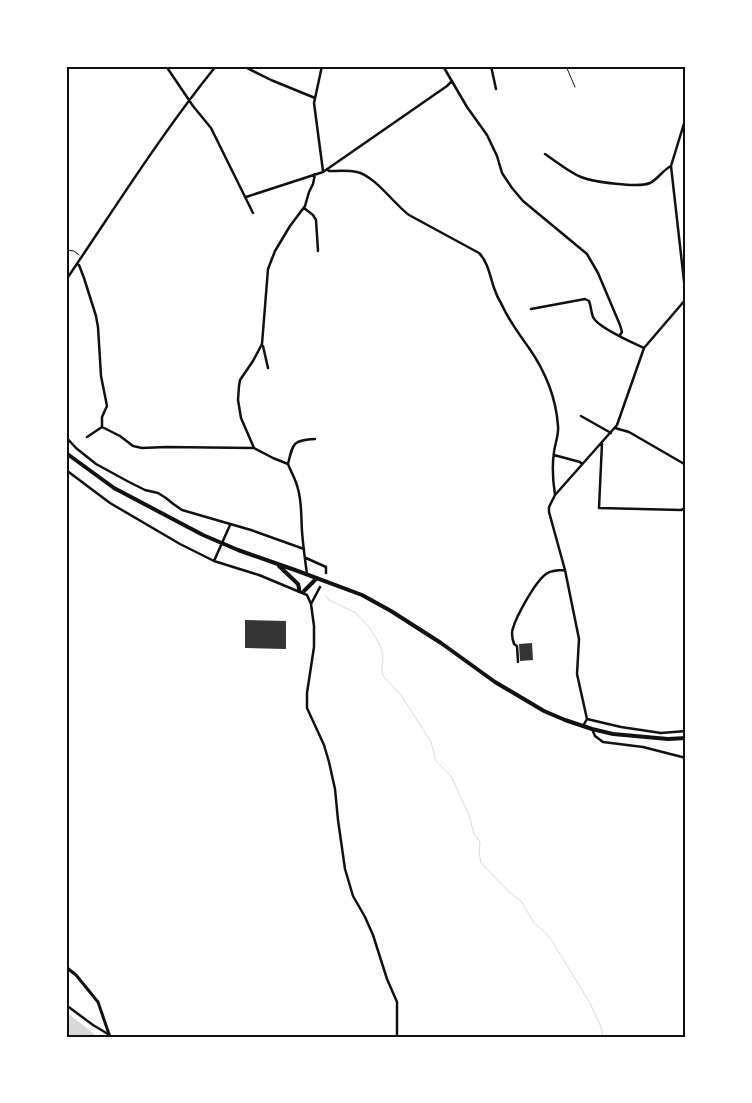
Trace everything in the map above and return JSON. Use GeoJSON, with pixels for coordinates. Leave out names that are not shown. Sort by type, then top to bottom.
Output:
{"type":"FeatureCollection","features":[{"type":"Feature","properties":{"kind":"highway"},"geometry":{"type":"LineString","coordinates":[[66,453],[114,488],[179,523],[238,550],[362,595],[392,611],[495,682],[544,711],[592,730],[638,737],[686,738]]}},
{"type":"Feature","properties":{"kind":"highway"},"geometry":{"type":"LineString","coordinates":[[276,563],[298,584],[301,592],[317,578]]}},
{"type":"Feature","properties":{"kind":"street"},"geometry":{"type":"LineString","coordinates":[[166,66],[211,128],[254,213]]}},
{"type":"Feature","properties":{"kind":"street"},"geometry":{"type":"LineString","coordinates":[[66,280],[139,171],[216,66]]}},
{"type":"Feature","properties":{"kind":"street"},"geometry":{"type":"LineString","coordinates":[[243,66],[315,98]]}},
{"type":"Feature","properties":{"kind":"street"},"geometry":{"type":"LineString","coordinates":[[322,66],[314,103],[323,172]]}},
{"type":"Feature","properties":{"kind":"street"},"geometry":{"type":"LineString","coordinates":[[443,66],[467,107],[487,135],[497,156],[502,173],[512,188],[523,201],[587,254],[598,273],[620,325],[622,332],[620,335]]}},
{"type":"Feature","properties":{"kind":"street"},"geometry":{"type":"LineString","coordinates":[[492,66],[496,90]]}},
{"type":"Feature","properties":{"kind":"street"},"geometry":{"type":"LineString","coordinates":[[650,66],[686,68]]}},
{"type":"Feature","properties":{"kind":"street"},"geometry":{"type":"LineString","coordinates":[[246,197],[323,172],[452,81]]}},
{"type":"Feature","properties":{"kind":"street"},"geometry":{"type":"LineString","coordinates":[[583,726],[587,719],[578,677],[579,639],[565,570],[549,507],[555,494],[615,428],[644,348],[686,299],[671,166],[674,151],[686,117]]}},
{"type":"Feature","properties":{"kind":"street"},"geometry":{"type":"LineString","coordinates":[[545,154],[581,177],[638,185],[654,181],[671,166]]}},
{"type":"Feature","properties":{"kind":"street"},"geometry":{"type":"LineString","coordinates":[[327,169],[329,171],[357,172],[365,175],[409,215],[482,256],[486,262],[502,307],[546,376],[553,394],[559,428],[554,456],[555,494]]}},
{"type":"Feature","properties":{"kind":"street"},"geometry":{"type":"LineString","coordinates":[[268,368],[262,344],[268,269],[275,251],[290,226],[304,208],[309,192],[314,184],[315,174]]}},
{"type":"Feature","properties":{"kind":"street"},"geometry":{"type":"LineString","coordinates":[[304,208],[316,220],[318,251]]}},
{"type":"Feature","properties":{"kind":"street"},"geometry":{"type":"LineString","coordinates":[[77,264],[84,278],[98,327],[100,376],[107,406],[102,417],[102,427]]}},
{"type":"Feature","properties":{"kind":"street"},"geometry":{"type":"LineString","coordinates":[[531,309],[585,298],[590,301],[593,317],[596,322],[644,348]]}},
{"type":"Feature","properties":{"kind":"street"},"geometry":{"type":"LineString","coordinates":[[254,448],[241,418],[238,400],[239,386],[240,380],[262,344]]}},
{"type":"Feature","properties":{"kind":"street"},"geometry":{"type":"LineString","coordinates":[[581,416],[611,433]]}},
{"type":"Feature","properties":{"kind":"street"},"geometry":{"type":"LineString","coordinates":[[88,437],[102,427]]}},
{"type":"Feature","properties":{"kind":"street"},"geometry":{"type":"LineString","coordinates":[[102,427],[120,436],[133,446],[142,448],[254,448],[288,464]]}},
{"type":"Feature","properties":{"kind":"street"},"geometry":{"type":"LineString","coordinates":[[615,428],[629,432],[686,466]]}},
{"type":"Feature","properties":{"kind":"street"},"geometry":{"type":"LineString","coordinates":[[66,437],[96,464],[145,490],[158,493],[182,510],[259,533],[304,549]]}},
{"type":"Feature","properties":{"kind":"street"},"geometry":{"type":"LineString","coordinates":[[307,574],[298,489],[288,464],[295,444],[300,440],[315,439]]}},
{"type":"Feature","properties":{"kind":"street"},"geometry":{"type":"LineString","coordinates":[[602,442],[599,508],[681,510],[686,508]]}},
{"type":"Feature","properties":{"kind":"street"},"geometry":{"type":"LineString","coordinates":[[554,456],[582,464]]}},
{"type":"Feature","properties":{"kind":"street"},"geometry":{"type":"LineString","coordinates":[[66,470],[130,515],[214,562],[259,575],[307,595],[311,604],[314,626],[314,647],[307,693],[307,708],[324,745],[330,768],[335,789],[345,869],[352,896],[373,935],[387,979],[397,1002],[397,1037]]}},
{"type":"Feature","properties":{"kind":"street"},"geometry":{"type":"LineString","coordinates":[[214,562],[230,525]]}},
{"type":"Feature","properties":{"kind":"street"},"geometry":{"type":"LineString","coordinates":[[306,558],[326,567],[326,573]]}},
{"type":"Feature","properties":{"kind":"street"},"geometry":{"type":"LineString","coordinates":[[518,662],[517,646],[514,644],[512,629],[526,601],[544,575],[548,572],[565,570]]}},
{"type":"Feature","properties":{"kind":"street"},"geometry":{"type":"LineString","coordinates":[[311,604],[320,587]]}},
{"type":"Feature","properties":{"kind":"street"},"geometry":{"type":"LineString","coordinates":[[587,719],[660,734],[686,731]]}},
{"type":"Feature","properties":{"kind":"street"},"geometry":{"type":"LineString","coordinates":[[592,730],[595,736],[603,742],[643,747],[686,758]]}},
{"type":"Feature","properties":{"kind":"street"},"geometry":{"type":"LineString","coordinates":[[66,967],[98,1002],[110,1036]]}},
{"type":"Feature","properties":{"kind":"street"},"geometry":{"type":"LineString","coordinates":[[66,1005],[110,1036]]}},
{"type":"Feature","properties":{"kind":"path"},"geometry":{"type":"LineString","coordinates":[[566,66],[574,87]]}},
{"type":"Feature","properties":{"kind":"path"},"geometry":{"type":"LineString","coordinates":[[66,250],[74,251],[82,257]]}},
{"type":"Feature","properties":{"kind":"shaded area"},"geometry":{"type":"Polygon","coordinates":[[[66,1012],[87,1028],[97,1037],[66,1037],[66,1012]]]}},
{"type":"Feature","properties":{"kind":"building"},"geometry":{"type":"Polygon","coordinates":[[[245,620],[286,621],[286,649],[245,648],[245,620]]]}},
{"type":"Feature","properties":{"kind":"building"},"geometry":{"type":"Polygon","coordinates":[[[532,643],[533,660],[520,661],[519,644],[532,643]]]}},
{"type":"Feature","properties":{"kind":"waterway"},"geometry":{"type":"LineString","coordinates":[[325,595],[329,600],[356,613],[369,627],[379,643],[383,655],[383,676],[401,695],[431,742],[436,761],[451,776],[469,815],[474,834],[480,842],[479,853],[481,863],[508,891],[521,901],[534,923],[552,941],[590,1003],[601,1027],[603,1037]]}}]}
